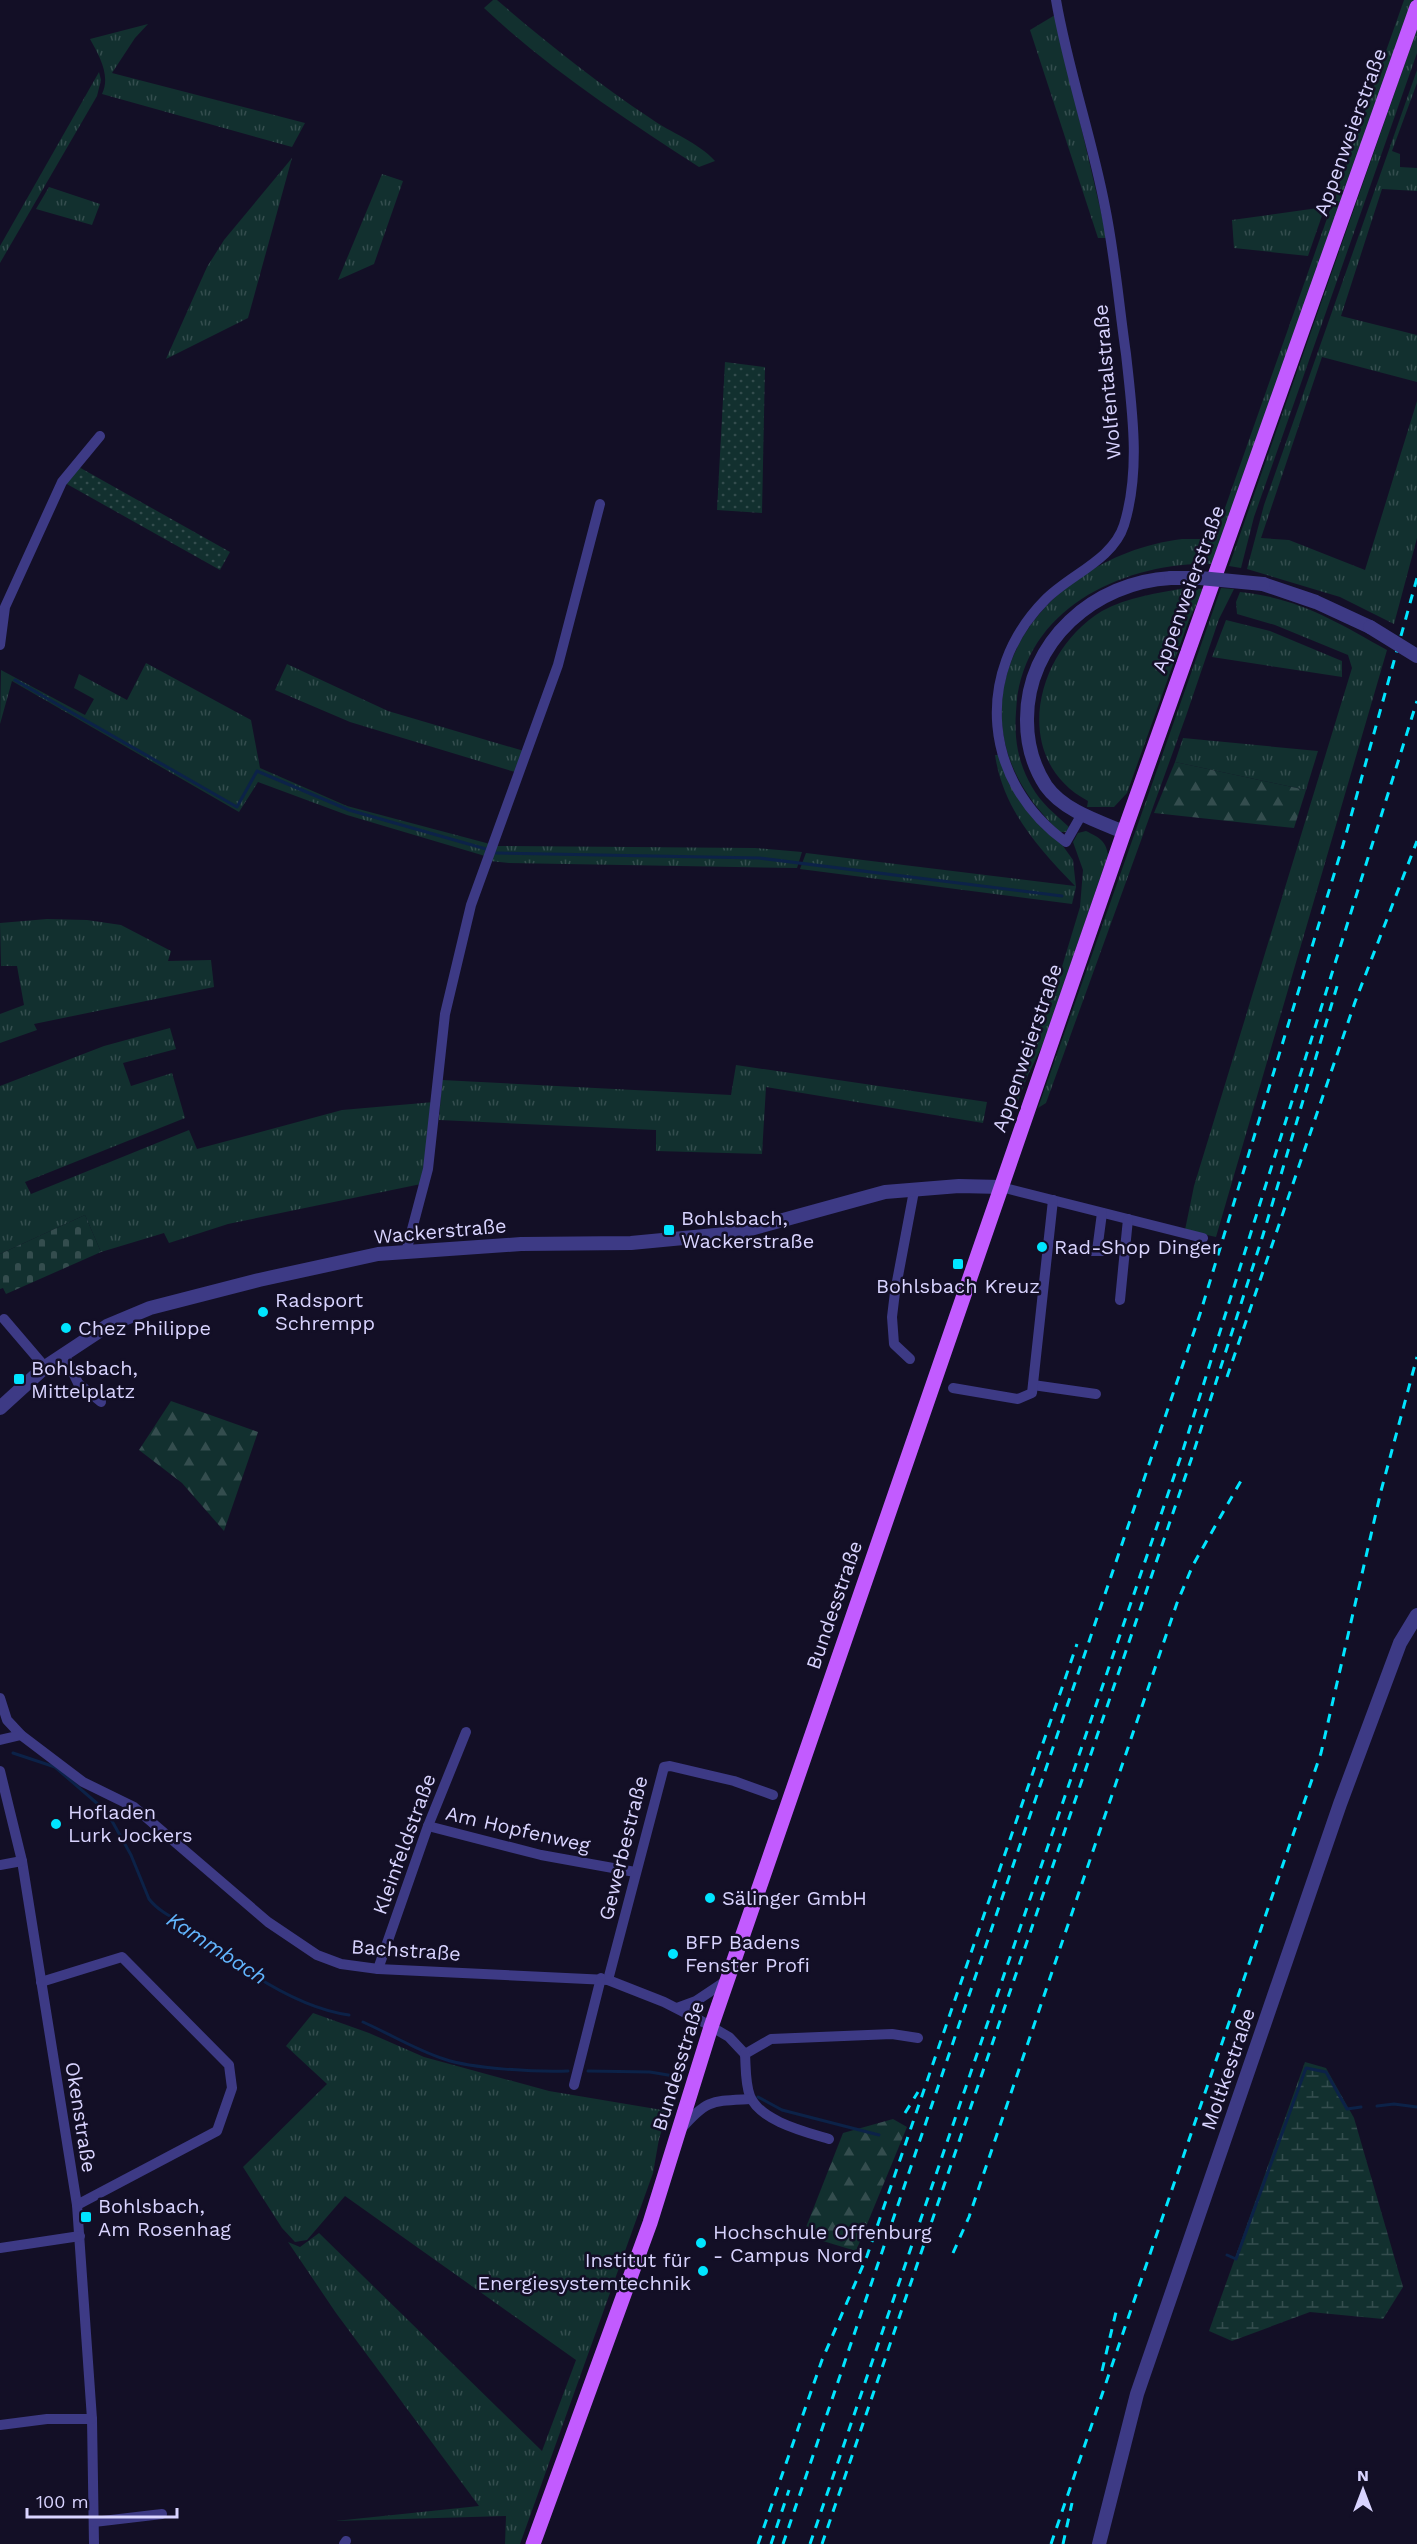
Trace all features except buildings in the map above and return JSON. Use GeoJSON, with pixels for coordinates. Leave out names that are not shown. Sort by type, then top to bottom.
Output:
{"type":"FeatureCollection","features":[{"type":"Feature","properties":{"kind":"main road","name":"Appenweierstraße"},"geometry":{"type":"LineString","coordinates":[[940,1360],[1124,832],[1417,7]]}},
{"type":"Feature","properties":{"kind":"main road","name":"Bundesstraße"},"geometry":{"type":"LineString","coordinates":[[533,2544],[650,2223],[711,2026],[940,1360]]}},
{"type":"Feature","properties":{"kind":"street","name":"Wolfentalstraße"},"geometry":{"type":"LineString","coordinates":[[1056,0],[1105,206],[1135,444],[1129,506],[1117,541],[1046,598],[1022,628],[1007,657],[1000,680],[997,723],[1003,760],[1012,781],[1041,822],[1066,842],[1082,814]]}},
{"type":"Feature","properties":{"kind":"street"},"geometry":{"type":"LineString","coordinates":[[0,645],[6,607],[62,482],[100,436]]}},
{"type":"Feature","properties":{"kind":"street"},"geometry":{"type":"LineString","coordinates":[[405,1252],[428,1169],[445,1014],[471,905],[558,665],[600,504]]}},
{"type":"Feature","properties":{"kind":"street"},"geometry":{"type":"LineString","coordinates":[[1124,832],[1082,814],[1061,801],[1046,787],[1034,763],[1027,738],[1030,686],[1038,662],[1053,639],[1071,620],[1101,597],[1129,585],[1171,578],[1200,578],[1263,584],[1316,602],[1370,627],[1417,656]]}},
{"type":"Feature","properties":{"kind":"street","name":"Wackerstraße"},"geometry":{"type":"LineString","coordinates":[[0,1408],[45,1367],[64,1354],[107,1326],[150,1308],[259,1280],[378,1254],[520,1244],[631,1243],[736,1233],[885,1192],[958,1186],[1001,1187],[1203,1238]]}},
{"type":"Feature","properties":{"kind":"street"},"geometry":{"type":"LineString","coordinates":[[910,1359],[894,1344],[892,1317],[915,1191]]}},
{"type":"Feature","properties":{"kind":"street"},"geometry":{"type":"LineString","coordinates":[[953,1389],[1018,1399],[1032,1392],[1053,1200]]}},
{"type":"Feature","properties":{"kind":"street"},"geometry":{"type":"LineString","coordinates":[[1097,1251],[1102,1213]]}},
{"type":"Feature","properties":{"kind":"street"},"geometry":{"type":"LineString","coordinates":[[1120,1300],[1128,1219]]}},
{"type":"Feature","properties":{"kind":"street"},"geometry":{"type":"LineString","coordinates":[[4,1319],[45,1367]]}},
{"type":"Feature","properties":{"kind":"street"},"geometry":{"type":"LineString","coordinates":[[64,1354],[78,1383],[101,1402]]}},
{"type":"Feature","properties":{"kind":"street"},"geometry":{"type":"LineString","coordinates":[[1033,1385],[1095,1394]]}},
{"type":"Feature","properties":{"kind":"street","name":"Moltkestraße"},"geometry":{"type":"LineString","coordinates":[[1099,2544],[1137,2394],[1340,1804],[1400,1643],[1417,1615]]}},
{"type":"Feature","properties":{"kind":"street","name":"Bachstraße"},"geometry":{"type":"LineString","coordinates":[[0,1698],[8,1720],[21,1735],[83,1782],[134,1807],[268,1922],[317,1956],[341,1964],[378,1969],[604,1979],[677,2008],[711,2026],[729,2037],[745,2054]]}},
{"type":"Feature","properties":{"kind":"street","name":"Kleinfeldstraße"},"geometry":{"type":"LineString","coordinates":[[378,1969],[428,1827],[466,1732]]}},
{"type":"Feature","properties":{"kind":"street"},"geometry":{"type":"LineString","coordinates":[[0,1740],[21,1735]]}},
{"type":"Feature","properties":{"kind":"street","name":"Gewerbestraße"},"geometry":{"type":"LineString","coordinates":[[604,1979],[664,1767],[670,1766],[734,1781],[773,1795]]}},
{"type":"Feature","properties":{"kind":"street","name":"Okenstraße"},"geometry":{"type":"LineString","coordinates":[[0,1772],[22,1861],[77,2205],[92,2419],[94,2544]]}},
{"type":"Feature","properties":{"kind":"street","name":"Am Hopfenweg"},"geometry":{"type":"LineString","coordinates":[[428,1827],[541,1855],[635,1872]]}},
{"type":"Feature","properties":{"kind":"street"},"geometry":{"type":"LineString","coordinates":[[0,1865],[22,1861]]}},
{"type":"Feature","properties":{"kind":"street"},"geometry":{"type":"LineString","coordinates":[[41,1982],[122,1957],[229,2065],[232,2088],[217,2131],[77,2205]]}},
{"type":"Feature","properties":{"kind":"street"},"geometry":{"type":"LineString","coordinates":[[574,2085],[604,1979]]}},
{"type":"Feature","properties":{"kind":"street"},"geometry":{"type":"LineString","coordinates":[[677,2008],[696,2001],[727,1981]]}},
{"type":"Feature","properties":{"kind":"street"},"geometry":{"type":"LineString","coordinates":[[829,2139],[779,2124],[750,2098],[746,2084],[745,2054],[771,2039],[892,2034],[918,2038]]}},
{"type":"Feature","properties":{"kind":"street"},"geometry":{"type":"LineString","coordinates":[[680,2131],[701,2107],[716,2101],[750,2098]]}},
{"type":"Feature","properties":{"kind":"street"},"geometry":{"type":"LineString","coordinates":[[0,2248],[80,2236]]}},
{"type":"Feature","properties":{"kind":"street"},"geometry":{"type":"LineString","coordinates":[[0,2425],[47,2419],[92,2419]]}},
{"type":"Feature","properties":{"kind":"street"},"geometry":{"type":"LineString","coordinates":[[94,2522],[162,2514]]}},
{"type":"Feature","properties":{"kind":"green space"},"geometry":{"type":"Polygon","coordinates":[[[493,0],[497,0],[610,90],[658,123],[701,148],[715,161],[699,167],[561,73],[484,8],[493,0]]]}},
{"type":"Feature","properties":{"kind":"green space"},"geometry":{"type":"Polygon","coordinates":[[[1404,0],[1413,0],[1215,564],[1200,564],[1209,538],[1219,525],[1404,0]]]}},
{"type":"Feature","properties":{"kind":"green space"},"geometry":{"type":"Polygon","coordinates":[[[1055,15],[1107,238],[1098,238],[1030,30],[1055,15]]]}},
{"type":"Feature","properties":{"kind":"green space"},"geometry":{"type":"Polygon","coordinates":[[[148,24],[135,38],[112,73],[305,123],[292,147],[102,94],[105,73],[90,39],[148,24]]]}},
{"type":"Feature","properties":{"kind":"green space"},"geometry":{"type":"Polygon","coordinates":[[[1417,29],[1417,53],[1254,517],[1241,568],[1229,566],[1417,29]]]}},
{"type":"Feature","properties":{"kind":"green space"},"geometry":{"type":"Polygon","coordinates":[[[1417,70],[1417,83],[1392,151],[1400,154],[1400,167],[1417,168],[1417,191],[1382,189],[1341,316],[1417,335],[1417,382],[1322,357],[1261,538],[1289,540],[1365,570],[1417,401],[1417,538],[1394,624],[1340,597],[1247,569],[1264,505],[1417,70]]]}},
{"type":"Feature","properties":{"kind":"green space"},"geometry":{"type":"Polygon","coordinates":[[[99,72],[101,80],[97,96],[0,263],[0,246],[99,72]]]}},
{"type":"Feature","properties":{"kind":"green space"},"geometry":{"type":"Polygon","coordinates":[[[292,158],[248,318],[166,359],[207,267],[224,240],[292,158]]]}},
{"type":"Feature","properties":{"kind":"green space"},"geometry":{"type":"Polygon","coordinates":[[[382,174],[403,181],[374,264],[338,280],[382,174]]]}},
{"type":"Feature","properties":{"kind":"green space"},"geometry":{"type":"Polygon","coordinates":[[[49,187],[100,204],[92,225],[36,209],[49,187]]]}},
{"type":"Feature","properties":{"kind":"green space"},"geometry":{"type":"Polygon","coordinates":[[[1325,207],[1308,256],[1234,248],[1232,220],[1325,207]]]}},
{"type":"Feature","properties":{"kind":"green space"},"geometry":{"type":"Polygon","coordinates":[[[725,362],[765,367],[762,513],[717,510],[725,362]]]}},
{"type":"Feature","properties":{"kind":"green space"},"geometry":{"type":"Polygon","coordinates":[[[77,466],[230,552],[220,570],[65,483],[77,466]]]}},
{"type":"Feature","properties":{"kind":"green space"},"geometry":{"type":"Polygon","coordinates":[[[1182,539],[1200,539],[1196,564],[1132,575],[1102,587],[1075,604],[1052,624],[1034,649],[1021,678],[1016,712],[1016,741],[1020,760],[1036,793],[1069,827],[1066,832],[1060,832],[1022,786],[1004,739],[1003,692],[1017,648],[1044,609],[1082,576],[1129,552],[1182,539]]]}},
{"type":"Feature","properties":{"kind":"green space"},"geometry":{"type":"Polygon","coordinates":[[[1186,588],[1204,589],[1189,620],[1127,793],[1114,807],[1087,807],[1088,801],[1063,782],[1047,759],[1040,733],[1040,705],[1047,678],[1060,652],[1079,629],[1102,611],[1132,599],[1186,588]]]}},
{"type":"Feature","properties":{"kind":"green space"},"geometry":{"type":"Polygon","coordinates":[[[1221,588],[1234,589],[1219,619],[1046,1103],[1038,1108],[1221,588]]]}},
{"type":"Feature","properties":{"kind":"green space"},"geometry":{"type":"Polygon","coordinates":[[[1240,592],[1281,600],[1317,613],[1387,650],[1216,1237],[1185,1230],[1194,1186],[1352,668],[1348,655],[1275,625],[1237,614],[1236,602],[1240,592]]]}},
{"type":"Feature","properties":{"kind":"green space"},"geometry":{"type":"Polygon","coordinates":[[[1226,620],[1270,631],[1342,661],[1342,677],[1212,657],[1226,620]]]}},
{"type":"Feature","properties":{"kind":"green space"},"geometry":{"type":"Polygon","coordinates":[[[146,663],[251,720],[260,768],[347,806],[490,844],[485,856],[347,815],[258,782],[239,812],[12,681],[0,724],[1,670],[85,715],[94,699],[74,688],[79,674],[127,700],[146,663]]]}},
{"type":"Feature","properties":{"kind":"green space"},"geometry":{"type":"Polygon","coordinates":[[[287,664],[388,711],[524,751],[515,772],[350,722],[275,690],[287,664]]]}},
{"type":"Feature","properties":{"kind":"green space"},"geometry":{"type":"Polygon","coordinates":[[[1183,738],[1318,751],[1306,790],[1175,762],[1183,738]]]}},
{"type":"Feature","properties":{"kind":"green space"},"geometry":{"type":"Polygon","coordinates":[[[995,755],[998,755],[1073,860],[1076,887],[1072,904],[800,869],[806,853],[1075,886],[1048,857],[1014,810],[999,775],[995,755]]]}},
{"type":"Feature","properties":{"kind":"green space"},"geometry":{"type":"Polygon","coordinates":[[[1175,762],[1306,790],[1294,828],[1154,813],[1175,762]]]}},
{"type":"Feature","properties":{"kind":"green space"},"geometry":{"type":"Polygon","coordinates":[[[1086,831],[1103,842],[1108,855],[1044,1042],[1028,1075],[1010,1122],[1002,1124],[1034,1033],[1061,970],[1080,907],[1083,870],[1073,842],[1078,833],[1086,831]]]}},
{"type":"Feature","properties":{"kind":"green space"},"geometry":{"type":"Polygon","coordinates":[[[496,846],[755,848],[802,852],[797,868],[509,863],[490,861],[496,846]]]}},
{"type":"Feature","properties":{"kind":"green space"},"geometry":{"type":"Polygon","coordinates":[[[47,919],[87,920],[121,925],[171,951],[168,961],[211,960],[214,987],[34,1024],[37,1030],[0,1043],[0,1014],[24,1005],[17,966],[1,966],[0,923],[47,919]]]}},
{"type":"Feature","properties":{"kind":"green space"},"geometry":{"type":"Polygon","coordinates":[[[170,1028],[176,1049],[123,1063],[131,1086],[172,1073],[185,1118],[25,1182],[31,1194],[189,1130],[197,1149],[342,1110],[434,1102],[421,1184],[228,1224],[169,1243],[164,1233],[101,1252],[85,1215],[0,1254],[0,1086],[104,1046],[170,1028]]]}},
{"type":"Feature","properties":{"kind":"green space"},"geometry":{"type":"Polygon","coordinates":[[[736,1065],[987,1102],[983,1123],[766,1087],[762,1154],[656,1151],[656,1130],[439,1120],[442,1080],[731,1095],[736,1065]]]}},
{"type":"Feature","properties":{"kind":"green space"},"geometry":{"type":"Polygon","coordinates":[[[85,1215],[101,1252],[6,1294],[3,1288],[0,1289],[0,1254],[85,1215]]]}},
{"type":"Feature","properties":{"kind":"green space"},"geometry":{"type":"Polygon","coordinates":[[[171,1401],[258,1432],[224,1531],[182,1483],[139,1450],[171,1401]]]}},
{"type":"Feature","properties":{"kind":"green space"},"geometry":{"type":"Polygon","coordinates":[[[313,2013],[369,2033],[424,2057],[549,2091],[668,2111],[659,2139],[653,2173],[520,2544],[505,2544],[506,2516],[335,2521],[479,2506],[336,2313],[288,2242],[300,2247],[319,2233],[542,2451],[576,2360],[345,2196],[307,2240],[295,2242],[282,2228],[243,2167],[327,2084],[286,2046],[313,2013]]]}},
{"type":"Feature","properties":{"kind":"green space"},"geometry":{"type":"Polygon","coordinates":[[[1305,2062],[1326,2068],[1354,2118],[1403,2287],[1383,2319],[1310,2312],[1232,2341],[1209,2331],[1305,2062]]]}},
{"type":"Feature","properties":{"kind":"green space"},"geometry":{"type":"Polygon","coordinates":[[[893,2119],[907,2127],[856,2251],[803,2235],[843,2133],[893,2119]]]}},
{"type":"Feature","properties":{"kind":"waterway"},"geometry":{"type":"LineString","coordinates":[[15,680],[237,807],[257,771],[349,810],[486,849]]}},
{"type":"Feature","properties":{"kind":"waterway"},"geometry":{"type":"LineString","coordinates":[[496,853],[759,858],[1062,896]]}},
{"type":"Feature","properties":{"kind":"waterway","name":"Kammbach"},"geometry":{"type":"LineString","coordinates":[[13,1753],[55,1767],[99,1805],[112,1821],[131,1855],[149,1899],[167,1915],[202,1934],[226,1956],[284,1993],[316,2007],[349,2015]]}},
{"type":"Feature","properties":{"kind":"waterway","name":"Kammbach"},"geometry":{"type":"LineString","coordinates":[[363,2022],[423,2051],[456,2062],[505,2069],[568,2071]]}},
{"type":"Feature","properties":{"kind":"waterway"},"geometry":{"type":"LineString","coordinates":[[1227,2255],[1236,2259],[1306,2068],[1326,2072],[1347,2109],[1361,2107]]}},
{"type":"Feature","properties":{"kind":"waterway","name":"Kammbach"},"geometry":{"type":"LineString","coordinates":[[588,2071],[650,2072],[674,2076]]}},
{"type":"Feature","properties":{"kind":"waterway","name":"Kammbach"},"geometry":{"type":"LineString","coordinates":[[758,2097],[782,2110],[879,2135]]}},
{"type":"Feature","properties":{"kind":"waterway"},"geometry":{"type":"LineString","coordinates":[[1377,2106],[1394,2104],[1417,2107]]}},
{"type":"Feature","properties":{"kind":"railway"},"geometry":{"type":"LineString","coordinates":[[783,2544],[1200,1314],[1343,845],[1417,578]]}},
{"type":"Feature","properties":{"kind":"railway"},"geometry":{"type":"LineString","coordinates":[[810,2544],[1183,1450],[1417,701]]}},
{"type":"Feature","properties":{"kind":"railway"},"geometry":{"type":"LineString","coordinates":[[1227,1377],[1355,1002],[1417,841]]}},
{"type":"Feature","properties":{"kind":"railway"},"geometry":{"type":"LineString","coordinates":[[822,2544],[1193,1454],[1263,1235],[1338,983]]}},
{"type":"Feature","properties":{"kind":"railway"},"geometry":{"type":"LineString","coordinates":[[1051,2544],[1321,1753],[1381,1491],[1417,1357]]}},
{"type":"Feature","properties":{"kind":"railway"},"geometry":{"type":"LineString","coordinates":[[953,2253],[969,2217],[1177,1603],[1193,1565],[1242,1479]]}},
{"type":"Feature","properties":{"kind":"railway"},"geometry":{"type":"LineString","coordinates":[[758,2544],[822,2360],[867,2256],[1077,1644]]}},
{"type":"Feature","properties":{"kind":"railway"},"geometry":{"type":"LineString","coordinates":[[905,2113],[918,2092]]}},
{"type":"Feature","properties":{"kind":"railway"},"geometry":{"type":"LineString","coordinates":[[1102,2371],[1116,2312]]}},
{"type":"Feature","properties":{"kind":"railway"},"geometry":{"type":"LineString","coordinates":[[771,2544],[789,2490]]}},
{"type":"Feature","properties":{"kind":"railway"},"geometry":{"type":"LineString","coordinates":[[1063,2544],[1072,2503]]}},
{"type":"Feature","properties":{"kind":"place","name":"Bohlsbach, Wackerstraße"},"geometry":{"type":"Point","coordinates":[669,1230]}},
{"type":"Feature","properties":{"kind":"place","name":"Rad-Shop Dinger"},"geometry":{"type":"Point","coordinates":[1042,1247]}},
{"type":"Feature","properties":{"kind":"place","name":"Bohlsbach Kreuz"},"geometry":{"type":"Point","coordinates":[958,1264]}},
{"type":"Feature","properties":{"kind":"place","name":"Radsport Schrempp"},"geometry":{"type":"Point","coordinates":[263,1312]}},
{"type":"Feature","properties":{"kind":"place","name":"Chez Philippe"},"geometry":{"type":"Point","coordinates":[66,1328]}},
{"type":"Feature","properties":{"kind":"place","name":"Bohlsbach, Mittelplatz"},"geometry":{"type":"Point","coordinates":[19,1379]}},
{"type":"Feature","properties":{"kind":"place","name":"Hofladen Lurk Jockers"},"geometry":{"type":"Point","coordinates":[56,1824]}},
{"type":"Feature","properties":{"kind":"place","name":"Sälinger GmbH"},"geometry":{"type":"Point","coordinates":[710,1898]}},
{"type":"Feature","properties":{"kind":"place","name":"BFP Badens Fenster Profi"},"geometry":{"type":"Point","coordinates":[673,1954]}},
{"type":"Feature","properties":{"kind":"place","name":"Bohlsbach, Am Rosenhag"},"geometry":{"type":"Point","coordinates":[86,2217]}},
{"type":"Feature","properties":{"kind":"place","name":"Hochschule Offenburg - Campus Nord"},"geometry":{"type":"Point","coordinates":[701,2243]}},
{"type":"Feature","properties":{"kind":"place","name":"Institut für Energiesystemtechnik"},"geometry":{"type":"Point","coordinates":[703,2271]}}]}
